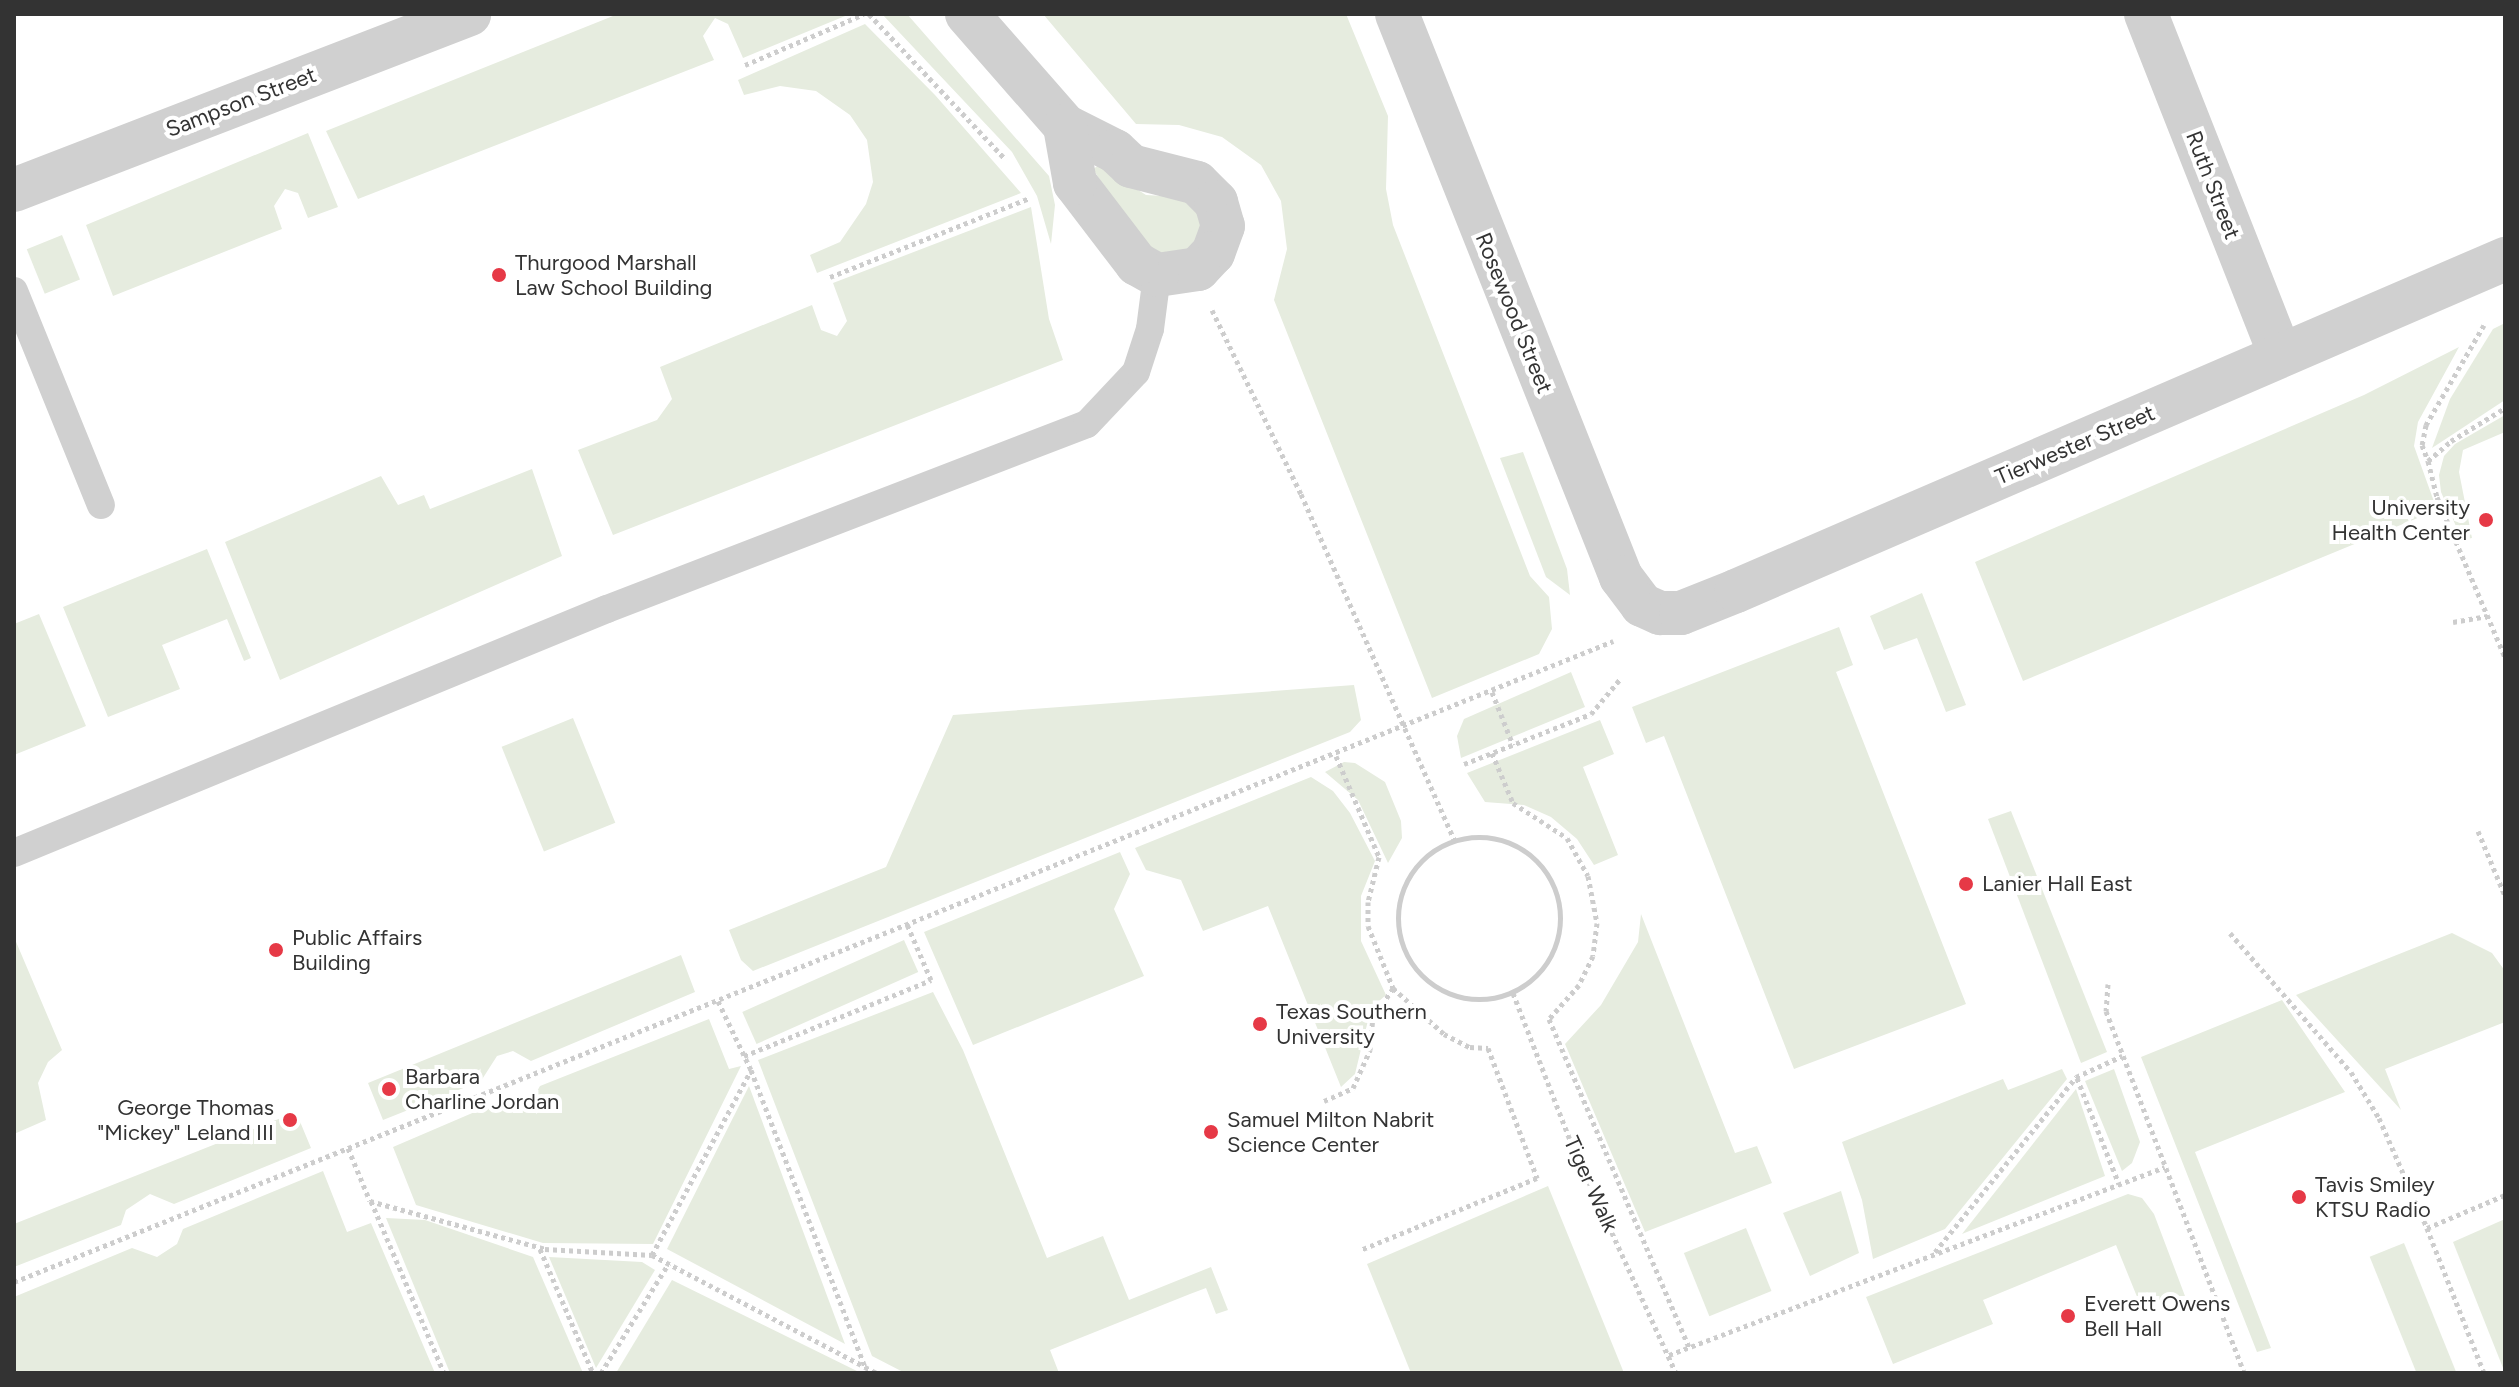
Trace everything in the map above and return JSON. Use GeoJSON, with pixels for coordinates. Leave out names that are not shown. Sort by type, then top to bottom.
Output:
{"type":"FeatureCollection","features":[{"type":"Feature","properties":{"kind":"street","name":"Sampson Street"},"geometry":{"type":"LineString","coordinates":[[14,190],[469,14]]}},
{"type":"Feature","properties":{"kind":"street"},"geometry":{"type":"LineString","coordinates":[[967,14],[1065,126],[1150,174],[1197,183],[1216,202],[1223,226],[1213,253],[1178,272],[1137,264],[1075,183],[1065,126]]}},
{"type":"Feature","properties":{"kind":"street","name":"Rosewood Street"},"geometry":{"type":"LineString","coordinates":[[1397,14],[1621,577],[1630,622]]}},
{"type":"Feature","properties":{"kind":"street","name":"Ruth Street"},"geometry":{"type":"LineString","coordinates":[[2146,14],[2280,355]]}},
{"type":"Feature","properties":{"kind":"street","name":"Tierwester Street"},"geometry":{"type":"LineString","coordinates":[[1630,622],[1660,613],[1681,613],[2505,259]]}},
{"type":"Feature","properties":{"kind":"lane"},"geometry":{"type":"LineString","coordinates":[[14,853],[607,609],[1087,424],[1136,372],[1150,329],[1178,272]]}},
{"type":"Feature","properties":{"kind":"lane"},"geometry":{"type":"LineString","coordinates":[[14,291],[101,505]]}},
{"type":"Feature","properties":{"kind":"path"},"geometry":{"type":"LineString","coordinates":[[745,65],[866,14],[1006,160]]}},
{"type":"Feature","properties":{"kind":"path"},"geometry":{"type":"LineString","coordinates":[[830,277],[1030,198]]}},
{"type":"Feature","properties":{"kind":"path"},"geometry":{"type":"LineString","coordinates":[[1178,272],[1205,295],[1406,727],[1454,840]]}},
{"type":"Feature","properties":{"kind":"path"},"geometry":{"type":"LineString","coordinates":[[2484,325],[2426,425],[2422,445],[2437,497],[2505,657]]}},
{"type":"Feature","properties":{"kind":"path"},"geometry":{"type":"LineString","coordinates":[[2428,461],[2451,441],[2505,408]]}},
{"type":"Feature","properties":{"kind":"path"},"geometry":{"type":"LineString","coordinates":[[2453,622],[2487,616]]}},
{"type":"Feature","properties":{"kind":"path"},"geometry":{"type":"LineString","coordinates":[[14,1282],[907,924],[1336,756],[1492,692],[1630,622]]}},
{"type":"Feature","properties":{"kind":"path"},"geometry":{"type":"LineString","coordinates":[[1464,764],[1591,714],[1621,678]]}},
{"type":"Feature","properties":{"kind":"path"},"geometry":{"type":"LineString","coordinates":[[1492,692],[1513,745]]}},
{"type":"Feature","properties":{"kind":"path"},"geometry":{"type":"LineString","coordinates":[[1492,753],[1513,803],[1567,838],[1588,876],[1597,923],[1593,956],[1579,985],[1549,1019],[1689,1348]]}},
{"type":"Feature","properties":{"kind":"path"},"geometry":{"type":"LineString","coordinates":[[1336,756],[1379,857],[1368,902],[1368,926],[1393,988],[1444,1034],[1470,1047],[1488,1048],[1537,1178],[1361,1250]]}},
{"type":"Feature","properties":{"kind":"path"},"geometry":{"type":"LineString","coordinates":[[2478,831],[2505,896]]}},
{"type":"Feature","properties":{"kind":"path"},"geometry":{"type":"LineString","coordinates":[[1495,839],[1532,856],[1549,877],[1559,902],[1560,930],[1552,955],[1536,977],[1513,993],[1488,1000],[1461,998],[1437,988],[1404,948],[1398,922],[1401,895],[1412,872],[1431,852],[1454,840],[1495,839]]}},
{"type":"Feature","properties":{"kind":"path"},"geometry":{"type":"LineString","coordinates":[[744,1056],[931,980],[907,924]]}},
{"type":"Feature","properties":{"kind":"path"},"geometry":{"type":"LineString","coordinates":[[2230,933],[2351,1072],[2379,1118],[2427,1228],[2484,1373]]}},
{"type":"Feature","properties":{"kind":"path"},"geometry":{"type":"LineString","coordinates":[[2108,984],[2106,1011],[2244,1373]]}},
{"type":"Feature","properties":{"kind":"path"},"geometry":{"type":"LineString","coordinates":[[1324,1101],[1353,1088],[1370,1050],[1373,1018],[1393,988]]}},
{"type":"Feature","properties":{"kind":"path","name":"Tiger Walk"},"geometry":{"type":"LineString","coordinates":[[1513,993],[1572,1145],[1676,1373]]}},
{"type":"Feature","properties":{"kind":"path"},"geometry":{"type":"LineString","coordinates":[[718,1001],[751,1070],[865,1367]]}},
{"type":"Feature","properties":{"kind":"path"},"geometry":{"type":"LineString","coordinates":[[1935,1253],[2076,1077],[2122,1056]]}},
{"type":"Feature","properties":{"kind":"path"},"geometry":{"type":"LineString","coordinates":[[652,1255],[751,1070]]}},
{"type":"Feature","properties":{"kind":"path"},"geometry":{"type":"LineString","coordinates":[[2076,1077],[2119,1184]]}},
{"type":"Feature","properties":{"kind":"path"},"geometry":{"type":"LineString","coordinates":[[348,1148],[444,1373]]}},
{"type":"Feature","properties":{"kind":"path"},"geometry":{"type":"LineString","coordinates":[[1669,1355],[2165,1167]]}},
{"type":"Feature","properties":{"kind":"path"},"geometry":{"type":"LineString","coordinates":[[2427,1228],[2505,1195]]}},
{"type":"Feature","properties":{"kind":"path"},"geometry":{"type":"LineString","coordinates":[[370,1201],[539,1248],[652,1255],[877,1373]]}},
{"type":"Feature","properties":{"kind":"path"},"geometry":{"type":"LineString","coordinates":[[539,1248],[593,1373]]}},
{"type":"Feature","properties":{"kind":"path"},"geometry":{"type":"LineString","coordinates":[[601,1373],[669,1263]]}},
{"type":"Feature","properties":{"kind":"shaded area"},"geometry":{"type":"Polygon","coordinates":[[[618,14],[850,14],[743,58],[728,24],[715,18],[703,36],[714,60],[358,199],[326,131],[618,14]]]}},
{"type":"Feature","properties":{"kind":"shaded area"},"geometry":{"type":"Polygon","coordinates":[[[882,14],[907,14],[1049,176],[1055,205],[1051,244],[1037,196],[1012,152],[882,14]]]}},
{"type":"Feature","properties":{"kind":"shaded area"},"geometry":{"type":"Polygon","coordinates":[[[1043,14],[1346,14],[1388,116],[1386,189],[1393,225],[1530,576],[1549,597],[1552,629],[1539,654],[1432,698],[1274,300],[1287,249],[1281,201],[1261,165],[1222,137],[1179,125],[1136,124],[1043,14]]]}},
{"type":"Feature","properties":{"kind":"shaded area"},"geometry":{"type":"Polygon","coordinates":[[[865,24],[935,95],[1021,193],[817,273],[810,255],[840,242],[866,204],[873,182],[867,140],[850,115],[816,91],[780,86],[744,95],[738,80],[865,24]]]}},
{"type":"Feature","properties":{"kind":"shaded area"},"geometry":{"type":"Polygon","coordinates":[[[308,133],[338,207],[308,218],[298,193],[285,189],[274,206],[282,229],[113,296],[86,225],[308,133]]]}},
{"type":"Feature","properties":{"kind":"shaded area"},"geometry":{"type":"Polygon","coordinates":[[[1099,165],[1146,195],[1180,197],[1203,218],[1200,243],[1170,256],[1141,244],[1093,169],[1099,165]]]}},
{"type":"Feature","properties":{"kind":"shaded area"},"geometry":{"type":"Polygon","coordinates":[[[1031,207],[1049,319],[1063,360],[613,535],[578,450],[657,420],[672,399],[660,367],[812,305],[821,330],[837,336],[847,321],[833,283],[1031,207]]]}},
{"type":"Feature","properties":{"kind":"shaded area"},"geometry":{"type":"Polygon","coordinates":[[[62,235],[80,280],[45,294],[27,249],[62,235]]]}},
{"type":"Feature","properties":{"kind":"shaded area"},"geometry":{"type":"Polygon","coordinates":[[[2505,323],[2505,400],[2432,448],[2450,399],[2493,329],[2505,323]]]}},
{"type":"Feature","properties":{"kind":"shaded area"},"geometry":{"type":"Polygon","coordinates":[[[2459,347],[2418,422],[2414,446],[2437,510],[2023,681],[1975,562],[2364,395],[2459,347]]]}},
{"type":"Feature","properties":{"kind":"shaded area"},"geometry":{"type":"Polygon","coordinates":[[[2505,415],[2505,432],[2463,450],[2459,472],[2472,538],[2462,540],[2441,492],[2439,475],[2444,456],[2455,444],[2505,415]]]}},
{"type":"Feature","properties":{"kind":"shaded area"},"geometry":{"type":"Polygon","coordinates":[[[1523,452],[1567,569],[1570,595],[1546,577],[1500,458],[1523,452]]]}},
{"type":"Feature","properties":{"kind":"shaded area"},"geometry":{"type":"Polygon","coordinates":[[[532,469],[562,556],[280,680],[225,542],[381,476],[398,505],[424,495],[430,509],[532,469]]]}},
{"type":"Feature","properties":{"kind":"shaded area"},"geometry":{"type":"Polygon","coordinates":[[[207,549],[251,658],[244,661],[227,619],[162,645],[180,689],[108,717],[63,607],[207,549]]]}},
{"type":"Feature","properties":{"kind":"shaded area"},"geometry":{"type":"Polygon","coordinates":[[[1922,593],[1966,705],[1946,712],[1917,638],[1884,650],[1870,616],[1922,593]]]}},
{"type":"Feature","properties":{"kind":"shaded area"},"geometry":{"type":"Polygon","coordinates":[[[39,614],[86,726],[14,755],[14,624],[39,614]]]}},
{"type":"Feature","properties":{"kind":"shaded area"},"geometry":{"type":"Polygon","coordinates":[[[1839,627],[1853,665],[1836,672],[1966,1004],[1794,1069],[1664,736],[1646,743],[1632,707],[1839,627]]]}},
{"type":"Feature","properties":{"kind":"shaded area"},"geometry":{"type":"Polygon","coordinates":[[[1571,672],[1585,707],[1461,758],[1457,736],[1464,719],[1571,672]]]}},
{"type":"Feature","properties":{"kind":"shaded area"},"geometry":{"type":"Polygon","coordinates":[[[1354,685],[1361,720],[1350,732],[753,971],[741,960],[729,930],[886,867],[953,715],[1354,685]]]}},
{"type":"Feature","properties":{"kind":"shaded area"},"geometry":{"type":"Polygon","coordinates":[[[573,718],[615,823],[544,852],[502,747],[573,718]]]}},
{"type":"Feature","properties":{"kind":"shaded area"},"geometry":{"type":"Polygon","coordinates":[[[1600,720],[1614,754],[1583,767],[1618,855],[1594,865],[1577,839],[1551,817],[1524,805],[1485,802],[1467,773],[1600,720]]]}},
{"type":"Feature","properties":{"kind":"shaded area"},"geometry":{"type":"Polygon","coordinates":[[[1344,762],[1355,763],[1385,782],[1401,821],[1402,838],[1388,863],[1358,800],[1325,772],[1344,762]]]}},
{"type":"Feature","properties":{"kind":"shaded area"},"geometry":{"type":"Polygon","coordinates":[[[1311,777],[1333,791],[1350,813],[1375,861],[1361,896],[1361,941],[1386,995],[1371,1008],[1355,1074],[1341,1087],[1268,906],[1203,931],[1181,880],[1146,870],[1135,848],[1311,777]]]}},
{"type":"Feature","properties":{"kind":"shaded area"},"geometry":{"type":"Polygon","coordinates":[[[2011,811],[2107,1052],[2081,1063],[1988,819],[2011,811]]]}},
{"type":"Feature","properties":{"kind":"shaded area"},"geometry":{"type":"Polygon","coordinates":[[[1120,852],[1130,874],[1114,909],[1144,976],[973,1045],[924,932],[1120,852]]]}},
{"type":"Feature","properties":{"kind":"shaded area"},"geometry":{"type":"Polygon","coordinates":[[[1641,914],[1735,1153],[1757,1146],[1772,1183],[1645,1232],[1565,1044],[1601,1005],[1638,942],[1641,914]]]}},
{"type":"Feature","properties":{"kind":"shaded area"},"geometry":{"type":"Polygon","coordinates":[[[2452,933],[2492,953],[2505,971],[2505,1022],[2385,1069],[2401,1110],[2296,995],[2452,933]]]}},
{"type":"Feature","properties":{"kind":"shaded area"},"geometry":{"type":"Polygon","coordinates":[[[14,937],[62,1050],[48,1062],[38,1083],[46,1120],[14,1134],[14,937]]]}},
{"type":"Feature","properties":{"kind":"shaded area"},"geometry":{"type":"Polygon","coordinates":[[[904,940],[918,972],[757,1044],[742,1012],[904,940]]]}},
{"type":"Feature","properties":{"kind":"shaded area"},"geometry":{"type":"Polygon","coordinates":[[[681,955],[695,992],[531,1061],[513,1051],[497,1056],[481,1081],[383,1120],[368,1083],[681,955]]]}},
{"type":"Feature","properties":{"kind":"shaded area"},"geometry":{"type":"Polygon","coordinates":[[[933,992],[963,1050],[1047,1258],[1103,1236],[1129,1300],[1211,1267],[1228,1310],[1216,1314],[1206,1288],[1050,1350],[1059,1373],[905,1373],[872,1356],[758,1060],[933,992]]]}},
{"type":"Feature","properties":{"kind":"shaded area"},"geometry":{"type":"Polygon","coordinates":[[[2282,1000],[2345,1092],[2195,1152],[2271,1348],[2257,1352],[2141,1057],[2282,1000]]]}},
{"type":"Feature","properties":{"kind":"shaded area"},"geometry":{"type":"Polygon","coordinates":[[[709,1019],[729,1069],[741,1066],[653,1244],[543,1243],[416,1205],[393,1147],[491,1105],[515,1113],[527,1109],[540,1086],[709,1019]]]}},
{"type":"Feature","properties":{"kind":"shaded area"},"geometry":{"type":"Polygon","coordinates":[[[2062,1069],[2067,1079],[1945,1229],[1873,1259],[1862,1200],[1842,1142],[2003,1079],[2008,1090],[2062,1069]]]}},
{"type":"Feature","properties":{"kind":"shaded area"},"geometry":{"type":"Polygon","coordinates":[[[2114,1069],[2140,1142],[2132,1163],[2122,1171],[2085,1081],[2114,1069]]]}},
{"type":"Feature","properties":{"kind":"shaded area"},"geometry":{"type":"Polygon","coordinates":[[[749,1086],[845,1344],[667,1249],[749,1086]]]}},
{"type":"Feature","properties":{"kind":"shaded area"},"geometry":{"type":"Polygon","coordinates":[[[2076,1089],[2105,1176],[1962,1234],[2076,1089]]]}},
{"type":"Feature","properties":{"kind":"shaded area"},"geometry":{"type":"Polygon","coordinates":[[[296,1112],[311,1148],[174,1204],[150,1194],[126,1210],[121,1225],[14,1267],[14,1224],[296,1112]]]}},
{"type":"Feature","properties":{"kind":"shaded area"},"geometry":{"type":"Polygon","coordinates":[[[323,1171],[347,1232],[371,1223],[435,1373],[14,1373],[14,1297],[132,1248],[157,1257],[177,1244],[183,1229],[323,1171]]]}},
{"type":"Feature","properties":{"kind":"shaded area"},"geometry":{"type":"Polygon","coordinates":[[[1548,1186],[1624,1373],[1411,1373],[1367,1264],[1548,1186]]]}},
{"type":"Feature","properties":{"kind":"shaded area"},"geometry":{"type":"Polygon","coordinates":[[[1841,1191],[1859,1253],[1810,1276],[1783,1213],[1841,1191]]]}},
{"type":"Feature","properties":{"kind":"shaded area"},"geometry":{"type":"Polygon","coordinates":[[[2128,1194],[2142,1198],[2154,1214],[2185,1296],[2142,1309],[2116,1245],[1983,1300],[1993,1324],[1893,1364],[1866,1297],[2128,1194]]]}},
{"type":"Feature","properties":{"kind":"shaded area"},"geometry":{"type":"Polygon","coordinates":[[[386,1218],[425,1220],[533,1257],[583,1373],[450,1373],[386,1218]]]}},
{"type":"Feature","properties":{"kind":"shaded area"},"geometry":{"type":"Polygon","coordinates":[[[2505,1219],[2505,1373],[2453,1242],[2505,1219]]]}},
{"type":"Feature","properties":{"kind":"shaded area"},"geometry":{"type":"Polygon","coordinates":[[[1746,1228],[1771,1291],[1709,1316],[1684,1253],[1746,1228]]]}},
{"type":"Feature","properties":{"kind":"shaded area"},"geometry":{"type":"Polygon","coordinates":[[[2404,1243],[2456,1373],[2417,1373],[2370,1257],[2404,1243]]]}},
{"type":"Feature","properties":{"kind":"shaded area"},"geometry":{"type":"Polygon","coordinates":[[[549,1257],[642,1262],[655,1270],[596,1368],[549,1257]]]}},
{"type":"Feature","properties":{"kind":"shaded area"},"geometry":{"type":"Polygon","coordinates":[[[672,1280],[861,1373],[616,1373],[672,1280]]]}},
{"type":"Feature","properties":{"kind":"place","name":"Thurgood Marshall Law School Building"},"geometry":{"type":"Point","coordinates":[499,275]}},
{"type":"Feature","properties":{"kind":"place","name":"University Health Center"},"geometry":{"type":"Point","coordinates":[2486,520]}},
{"type":"Feature","properties":{"kind":"place","name":"Lanier Hall East"},"geometry":{"type":"Point","coordinates":[1966,884]}},
{"type":"Feature","properties":{"kind":"place","name":"Public Affairs Building"},"geometry":{"type":"Point","coordinates":[276,950]}},
{"type":"Feature","properties":{"kind":"place","name":"Texas Southern University"},"geometry":{"type":"Point","coordinates":[1260,1024]}},
{"type":"Feature","properties":{"kind":"place","name":"Barbara Charline Jordan"},"geometry":{"type":"Point","coordinates":[389,1089]}},
{"type":"Feature","properties":{"kind":"place","name":"George Thomas \"Mickey\" Leland III"},"geometry":{"type":"Point","coordinates":[290,1120]}},
{"type":"Feature","properties":{"kind":"place","name":"Samuel Milton Nabrit Science Center"},"geometry":{"type":"Point","coordinates":[1211,1132]}},
{"type":"Feature","properties":{"kind":"place","name":"Tavis Smiley KTSU Radio"},"geometry":{"type":"Point","coordinates":[2299,1197]}},
{"type":"Feature","properties":{"kind":"place","name":"Everett Owens Bell Hall"},"geometry":{"type":"Point","coordinates":[2068,1316]}}]}
